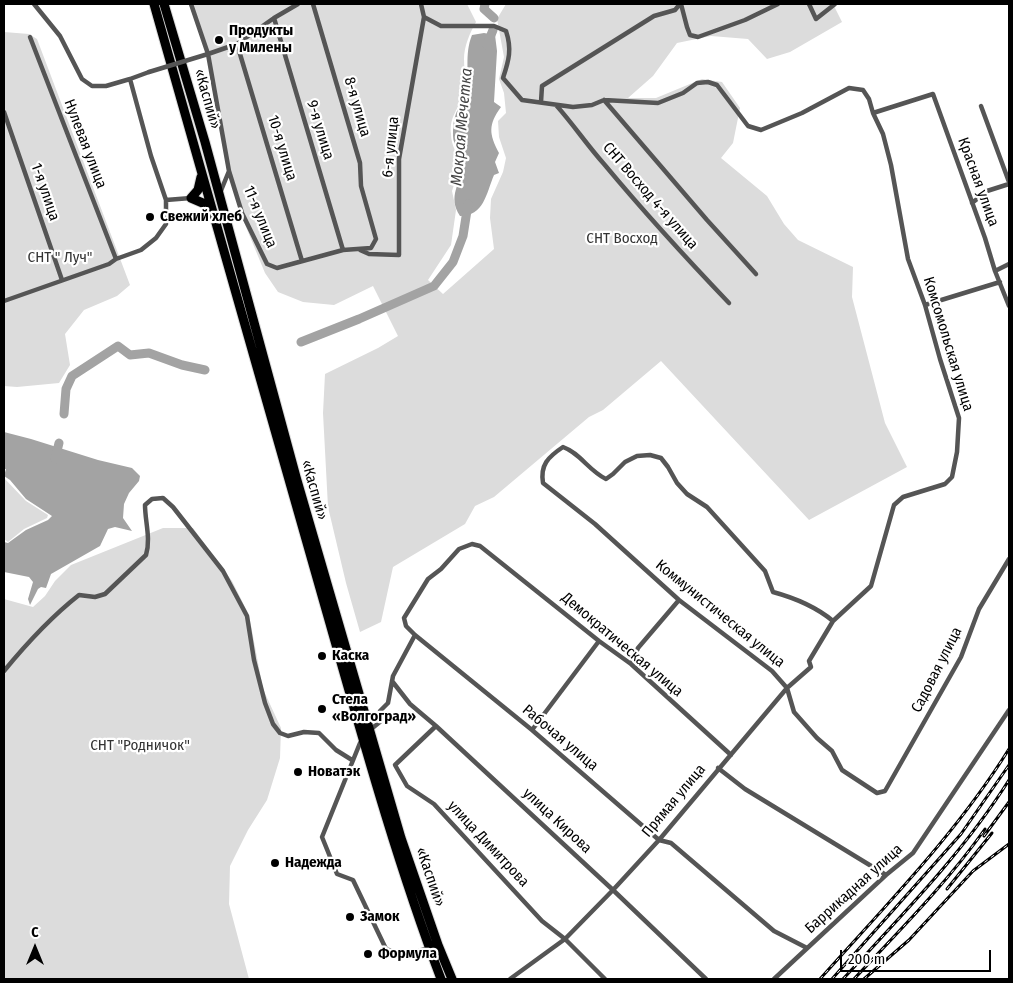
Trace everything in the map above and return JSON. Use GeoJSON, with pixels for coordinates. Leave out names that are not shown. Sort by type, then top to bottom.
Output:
{"type":"FeatureCollection","features":[{"type":"Feature","properties":{"kind":"highway","name":"«Каспий»"},"geometry":{"type":"LineString","coordinates":[[154,4],[201,174],[393,840],[441,979]]}},
{"type":"Feature","properties":{"kind":"highway","name":"«Каспий»"},"geometry":{"type":"LineString","coordinates":[[164,4],[219,194],[364,737],[438,945],[452,979]]}},
{"type":"Feature","properties":{"kind":"highway"},"geometry":{"type":"LineString","coordinates":[[201,174],[198,190],[191,198],[205,204],[212,212]]}},
{"type":"Feature","properties":{"kind":"street"},"geometry":{"type":"LineString","coordinates":[[34,4],[60,36],[82,79],[92,86],[106,86],[237,44],[298,4]]}},
{"type":"Feature","properties":{"kind":"street","name":"11-я улица"},"geometry":{"type":"LineString","coordinates":[[191,4],[208,54],[229,171],[242,213],[267,264],[277,268],[343,250]]}},
{"type":"Feature","properties":{"kind":"street","name":"8-я улица"},"geometry":{"type":"LineString","coordinates":[[313,4],[360,163],[361,186],[376,239],[371,248],[360,250]]}},
{"type":"Feature","properties":{"kind":"street","name":"6-я улица"},"geometry":{"type":"LineString","coordinates":[[360,250],[369,254],[399,255],[399,160],[424,17],[421,4]]}},
{"type":"Feature","properties":{"kind":"street"},"geometry":{"type":"LineString","coordinates":[[541,102],[542,86],[654,16],[674,10],[681,4],[690,35],[698,37],[745,20],[778,4]]}},
{"type":"Feature","properties":{"kind":"street"},"geometry":{"type":"LineString","coordinates":[[809,4],[816,19],[835,4]]}},
{"type":"Feature","properties":{"kind":"street"},"geometry":{"type":"LineString","coordinates":[[424,17],[441,26],[494,26],[506,31],[510,42],[509,60],[503,78],[522,100],[573,107],[592,105],[604,100]]}},
{"type":"Feature","properties":{"kind":"street","name":"9-я улица"},"geometry":{"type":"LineString","coordinates":[[274,18],[343,250]]}},
{"type":"Feature","properties":{"kind":"street","name":"Нулевая улица"},"geometry":{"type":"LineString","coordinates":[[30,37],[116,259]]}},
{"type":"Feature","properties":{"kind":"street","name":"10-я улица"},"geometry":{"type":"LineString","coordinates":[[237,44],[302,260]]}},
{"type":"Feature","properties":{"kind":"street"},"geometry":{"type":"LineString","coordinates":[[4,301],[109,264],[116,259],[141,250],[156,238],[166,224],[166,200],[151,156],[130,79]]}},
{"type":"Feature","properties":{"kind":"street","name":"Комсомольская улица"},"geometry":{"type":"LineString","coordinates":[[604,100],[658,103],[683,93],[697,83],[708,82],[717,85],[748,126],[761,130],[802,113],[849,88],[863,90],[869,99],[873,113],[884,134],[908,259],[925,305],[959,418],[957,452],[952,477],[945,484],[903,497],[894,505],[871,586],[834,621]]}},
{"type":"Feature","properties":{"kind":"street","name":"Красная улица"},"geometry":{"type":"LineString","coordinates":[[873,113],[933,94],[1009,306]]}},
{"type":"Feature","properties":{"kind":"street","name":"СНТ Восход 4-я улица"},"geometry":{"type":"LineString","coordinates":[[604,100],[756,274]]}},
{"type":"Feature","properties":{"kind":"street","name":"СНТ Восход 4-я улица"},"geometry":{"type":"LineString","coordinates":[[555,104],[654,222],[729,303]]}},
{"type":"Feature","properties":{"kind":"street"},"geometry":{"type":"LineString","coordinates":[[972,204],[987,191],[1009,183],[981,106]]}},
{"type":"Feature","properties":{"kind":"street","name":"1-я улица"},"geometry":{"type":"LineString","coordinates":[[4,112],[62,280]]}},
{"type":"Feature","properties":{"kind":"street"},"geometry":{"type":"LineString","coordinates":[[219,194],[229,171]]}},
{"type":"Feature","properties":{"kind":"street"},"geometry":{"type":"LineString","coordinates":[[166,200],[191,198]]}},
{"type":"Feature","properties":{"kind":"street"},"geometry":{"type":"LineString","coordinates":[[343,250],[360,250]]}},
{"type":"Feature","properties":{"kind":"street"},"geometry":{"type":"LineString","coordinates":[[995,271],[1009,264]]}},
{"type":"Feature","properties":{"kind":"street"},"geometry":{"type":"LineString","coordinates":[[925,305],[1000,282]]}},
{"type":"Feature","properties":{"kind":"street","name":"Коммунистическая улица"},"geometry":{"type":"LineString","coordinates":[[834,621],[811,606],[773,592],[765,571],[738,539],[707,508],[687,494],[677,483],[661,458],[650,455],[637,456],[625,462],[606,478],[598,475],[571,450],[563,447],[550,456],[543,465],[541,474],[543,483],[595,524],[679,600],[772,671],[787,688],[794,712],[817,738],[832,751],[842,770],[877,793],[885,791]]}},
{"type":"Feature","properties":{"kind":"street"},"geometry":{"type":"LineString","coordinates":[[4,671],[30,640],[65,606],[79,595],[95,597],[104,594],[146,555],[149,546],[145,505],[152,499],[163,498],[173,507],[223,571],[247,616],[256,668],[265,703],[273,724],[280,733],[288,736],[304,732],[319,734],[336,750],[352,760]]}},
{"type":"Feature","properties":{"kind":"street","name":"Рабочая улица"},"geometry":{"type":"LineString","coordinates":[[495,556],[480,546],[472,544],[459,549],[441,569],[428,579],[404,618],[406,626],[532,730],[659,840],[671,843],[774,931],[807,948]]}},
{"type":"Feature","properties":{"kind":"street","name":"Демократическая улица"},"geometry":{"type":"LineString","coordinates":[[495,556],[599,641],[631,664],[731,755]]}},
{"type":"Feature","properties":{"kind":"street","name":"Садовая улица"},"geometry":{"type":"LineString","coordinates":[[885,791],[961,657],[980,609],[1009,559]]}},
{"type":"Feature","properties":{"kind":"street"},"geometry":{"type":"LineString","coordinates":[[631,664],[638,648],[679,600]]}},
{"type":"Feature","properties":{"kind":"street","name":"Прямая улица"},"geometry":{"type":"LineString","coordinates":[[510,979],[565,939],[659,840],[787,688],[811,667],[809,661],[834,621]]}},
{"type":"Feature","properties":{"kind":"street"},"geometry":{"type":"LineString","coordinates":[[415,635],[393,676],[388,703],[380,711],[381,721],[364,737],[352,760],[322,837],[337,874],[353,880],[360,892],[386,949],[408,954],[429,948]]}},
{"type":"Feature","properties":{"kind":"street"},"geometry":{"type":"LineString","coordinates":[[532,730],[599,641]]}},
{"type":"Feature","properties":{"kind":"street","name":"улица Кирова"},"geometry":{"type":"LineString","coordinates":[[392,681],[410,704],[613,890],[706,979]]}},
{"type":"Feature","properties":{"kind":"street","name":"Баррикадная улица"},"geometry":{"type":"LineString","coordinates":[[774,979],[886,875],[913,853],[1009,710]]}},
{"type":"Feature","properties":{"kind":"street","name":"улица Димитрова"},"geometry":{"type":"LineString","coordinates":[[436,726],[395,765],[407,786],[434,804],[542,921],[565,939],[605,979]]}},
{"type":"Feature","properties":{"kind":"street"},"geometry":{"type":"LineString","coordinates":[[718,768],[745,789],[886,875]]}},
{"type":"Feature","properties":{"kind":"green space","name":"СНТ Восход"},"geometry":{"type":"Polygon","coordinates":[[[189,4],[467,4],[476,22],[465,49],[464,94],[451,123],[452,142],[461,163],[452,191],[456,210],[451,245],[428,280],[443,294],[494,249],[490,218],[491,199],[503,172],[506,158],[499,137],[498,121],[506,113],[504,93],[499,79],[504,57],[497,19],[506,4],[833,4],[842,22],[790,52],[767,59],[748,39],[711,36],[677,43],[653,76],[628,98],[656,98],[702,79],[722,82],[740,108],[733,143],[721,158],[767,196],[784,224],[798,240],[853,267],[852,297],[885,423],[907,467],[809,520],[661,361],[603,410],[589,417],[494,497],[475,506],[465,524],[393,567],[381,622],[360,632],[328,507],[323,413],[325,374],[398,336],[373,286],[334,305],[303,302],[278,292],[265,273],[241,215],[227,171],[209,61],[189,4]]]}},
{"type":"Feature","properties":{"kind":"green space","name":"СНТ \" Луч\""},"geometry":{"type":"Polygon","coordinates":[[[4,32],[29,34],[37,39],[130,285],[117,296],[84,310],[65,334],[70,365],[59,383],[17,387],[4,386],[4,32]]]}},
{"type":"Feature","properties":{"kind":"green space"},"geometry":{"type":"Polygon","coordinates":[[[4,478],[26,501],[48,515],[47,518],[24,529],[8,542],[4,539],[4,478]]]}},
{"type":"Feature","properties":{"kind":"green space","name":"СНТ \"Родничок\""},"geometry":{"type":"Polygon","coordinates":[[[163,528],[193,528],[232,581],[249,615],[263,689],[281,728],[280,758],[267,800],[248,830],[230,866],[229,904],[249,979],[4,979],[4,599],[33,607],[45,596],[55,581],[71,565],[163,528]]]}},
{"type":"Feature","properties":{"kind":"water"},"geometry":{"type":"Polygon","coordinates":[[[484,33],[495,35],[497,51],[494,102],[501,107],[494,119],[491,130],[499,153],[495,162],[499,173],[494,175],[483,203],[479,208],[468,215],[460,216],[456,209],[455,196],[462,161],[453,140],[453,124],[466,92],[468,50],[472,35],[484,33]]]}},
{"type":"Feature","properties":{"kind":"water"},"geometry":{"type":"Polygon","coordinates":[[[4,432],[98,460],[132,468],[140,476],[139,481],[129,493],[124,504],[123,518],[132,531],[115,527],[108,529],[100,546],[51,574],[46,588],[41,587],[38,589],[30,605],[28,599],[33,582],[29,577],[4,572],[4,542],[8,543],[26,530],[48,520],[52,516],[26,499],[10,480],[4,476],[6,469],[4,469],[4,432]]]}},
{"type":"Feature","properties":{"kind":"waterway","name":"Мокрая Мечетка"},"geometry":{"type":"LineString","coordinates":[[485,4],[484,9],[494,18]]}},
{"type":"Feature","properties":{"kind":"waterway","name":"Мокрая Мечетка"},"geometry":{"type":"LineString","coordinates":[[487,45],[493,30]]}},
{"type":"Feature","properties":{"kind":"waterway","name":"Мокрая Мечетка"},"geometry":{"type":"LineString","coordinates":[[301,342],[434,286],[453,262],[463,236],[468,204]]}},
{"type":"Feature","properties":{"kind":"waterway","name":"Мокрая Мечетка"},"geometry":{"type":"LineString","coordinates":[[64,414],[66,389],[72,376],[118,346],[130,355],[149,353],[182,365],[205,370]]}},
{"type":"Feature","properties":{"kind":"waterway","name":"Мокрая Мечетка"},"geometry":{"type":"LineString","coordinates":[[55,459],[59,443]]}},
{"type":"Feature","properties":{"kind":"railway"},"geometry":{"type":"LineString","coordinates":[[820,979],[943,840],[1009,749]]}},
{"type":"Feature","properties":{"kind":"railway"},"geometry":{"type":"LineString","coordinates":[[832,979],[961,834],[1009,765]]}},
{"type":"Feature","properties":{"kind":"railway"},"geometry":{"type":"LineString","coordinates":[[843,979],[909,908],[952,858],[1009,780]]}},
{"type":"Feature","properties":{"kind":"railway"},"geometry":{"type":"LineString","coordinates":[[984,836],[1009,802]]}},
{"type":"Feature","properties":{"kind":"railway"},"geometry":{"type":"LineString","coordinates":[[854,979],[939,888],[985,829]]}},
{"type":"Feature","properties":{"kind":"railway"},"geometry":{"type":"LineString","coordinates":[[947,889],[992,833]]}},
{"type":"Feature","properties":{"kind":"railway"},"geometry":{"type":"LineString","coordinates":[[864,979],[909,940],[973,871],[1009,844]]}},
{"type":"Feature","properties":{"kind":"place","name":"Продукты у Милены"},"geometry":{"type":"Point","coordinates":[219,40]}},
{"type":"Feature","properties":{"kind":"place","name":"Свежий хлеб"},"geometry":{"type":"Point","coordinates":[150,217]}},
{"type":"Feature","properties":{"kind":"place","name":"Каска"},"geometry":{"type":"Point","coordinates":[322,656]}},
{"type":"Feature","properties":{"kind":"place","name":"Стела «Волгоград»"},"geometry":{"type":"Point","coordinates":[322,709]}},
{"type":"Feature","properties":{"kind":"place","name":"Новатэк"},"geometry":{"type":"Point","coordinates":[298,772]}},
{"type":"Feature","properties":{"kind":"place","name":"Надежда"},"geometry":{"type":"Point","coordinates":[275,863]}},
{"type":"Feature","properties":{"kind":"place","name":"Замок"},"geometry":{"type":"Point","coordinates":[350,917]}},
{"type":"Feature","properties":{"kind":"place","name":"Формула"},"geometry":{"type":"Point","coordinates":[368,954]}}]}
